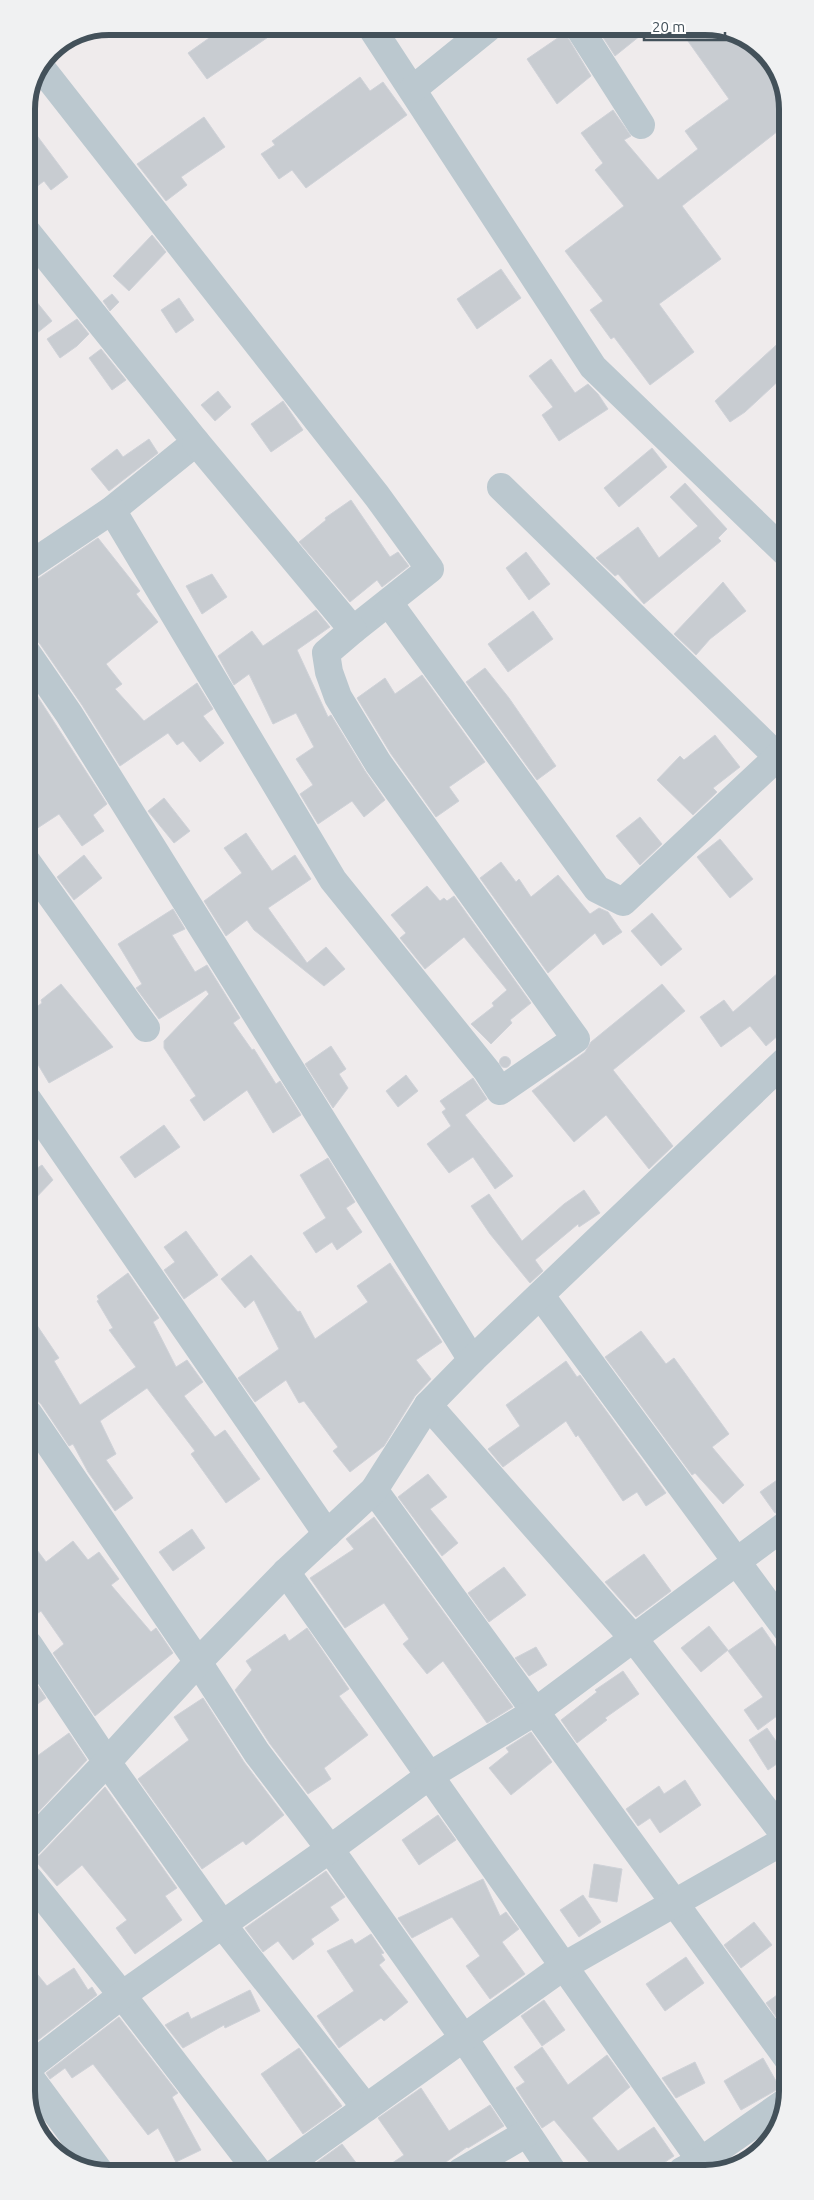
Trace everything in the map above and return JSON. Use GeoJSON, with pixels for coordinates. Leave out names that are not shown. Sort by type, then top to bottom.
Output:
{"type":"FeatureCollection","features":[{"type":"Feature","properties":{"kind":"street"},"geometry":{"type":"LineString","coordinates":[[376,35],[593,367],[779,545]]}},
{"type":"Feature","properties":{"kind":"street"},"geometry":{"type":"LineString","coordinates":[[413,89],[480,35]]}},
{"type":"Feature","properties":{"kind":"street"},"geometry":{"type":"LineString","coordinates":[[583,35],[641,125]]}},
{"type":"Feature","properties":{"kind":"street"},"geometry":{"type":"LineString","coordinates":[[45,73],[377,496],[430,569],[326,652],[329,672],[338,697],[378,763],[576,1038],[500,1092],[487,1071],[333,880],[112,510]]}},
{"type":"Feature","properties":{"kind":"street"},"geometry":{"type":"LineString","coordinates":[[35,242],[196,442],[353,630]]}},
{"type":"Feature","properties":{"kind":"street"},"geometry":{"type":"LineString","coordinates":[[35,562],[112,510],[196,442]]}},
{"type":"Feature","properties":{"kind":"street"},"geometry":{"type":"LineString","coordinates":[[501,487],[779,750]]}},
{"type":"Feature","properties":{"kind":"street"},"geometry":{"type":"LineString","coordinates":[[389,603],[597,890],[623,902],[779,756]]}},
{"type":"Feature","properties":{"kind":"street"},"geometry":{"type":"LineString","coordinates":[[35,665],[69,714],[472,1360]]}},
{"type":"Feature","properties":{"kind":"street"},"geometry":{"type":"LineString","coordinates":[[35,872],[146,1028]]}},
{"type":"Feature","properties":{"kind":"street"},"geometry":{"type":"LineString","coordinates":[[35,1838],[108,1762],[198,1662],[286,1572],[374,1490],[428,1405],[472,1360],[779,1067]]}},
{"type":"Feature","properties":{"kind":"street"},"geometry":{"type":"LineString","coordinates":[[35,1110],[327,1534]]}},
{"type":"Feature","properties":{"kind":"street"},"geometry":{"type":"LineString","coordinates":[[541,1296],[779,1619]]}},
{"type":"Feature","properties":{"kind":"street"},"geometry":{"type":"LineString","coordinates":[[428,1405],[634,1640],[779,1828]]}},
{"type":"Feature","properties":{"kind":"street"},"geometry":{"type":"LineString","coordinates":[[35,1423],[198,1662],[257,1753],[330,1849],[463,2038],[548,2165]]}},
{"type":"Feature","properties":{"kind":"street"},"geometry":{"type":"LineString","coordinates":[[374,1490],[779,2046]]}},
{"type":"Feature","properties":{"kind":"street"},"geometry":{"type":"LineString","coordinates":[[35,2062],[122,1995],[330,1849],[429,1776],[536,1712],[779,1530]]}},
{"type":"Feature","properties":{"kind":"street"},"geometry":{"type":"LineString","coordinates":[[286,1572],[564,1966],[695,2165]]}},
{"type":"Feature","properties":{"kind":"street"},"geometry":{"type":"LineString","coordinates":[[35,1655],[222,1924],[366,2108]]}},
{"type":"Feature","properties":{"kind":"street"},"geometry":{"type":"LineString","coordinates":[[286,2165],[564,1966],[779,1842]]}},
{"type":"Feature","properties":{"kind":"street"},"geometry":{"type":"LineString","coordinates":[[35,1886],[122,1995],[253,2165]]}},
{"type":"Feature","properties":{"kind":"street"},"geometry":{"type":"LineString","coordinates":[[35,2084],[94,2164]]}},
{"type":"Feature","properties":{"kind":"street"},"geometry":{"type":"LineString","coordinates":[[701,2165],[777,2107]]}},
{"type":"Feature","properties":{"kind":"street"},"geometry":{"type":"LineString","coordinates":[[472,2165],[527,2133]]}},
{"type":"Feature","properties":{"kind":"building"},"geometry":{"type":"Polygon","coordinates":[[[213,35],[271,35],[207,79],[188,53],[213,35]]]}},
{"type":"Feature","properties":{"kind":"building"},"geometry":{"type":"Polygon","coordinates":[[[562,35],[566,35],[591,76],[557,104],[527,59],[562,35]]]}},
{"type":"Feature","properties":{"kind":"building"},"geometry":{"type":"Polygon","coordinates":[[[602,35],[641,35],[615,56],[602,35]]]}},
{"type":"Feature","properties":{"kind":"building"},"geometry":{"type":"Polygon","coordinates":[[[684,35],[709,35],[724,38],[742,45],[757,57],[766,68],[776,90],[779,109],[779,131],[682,206],[721,259],[659,304],[694,352],[650,385],[614,337],[611,339],[590,310],[603,301],[565,251],[624,206],[595,170],[603,163],[581,133],[613,110],[631,136],[624,140],[658,180],[698,149],[685,131],[729,99],[684,35]]]}},
{"type":"Feature","properties":{"kind":"building"},"geometry":{"type":"Polygon","coordinates":[[[360,77],[370,91],[383,82],[407,115],[306,188],[292,170],[279,179],[261,154],[275,145],[272,141],[360,77]]]}},
{"type":"Feature","properties":{"kind":"building"},"geometry":{"type":"Polygon","coordinates":[[[204,117],[225,147],[181,177],[187,185],[166,201],[137,164],[204,117]]]}},
{"type":"Feature","properties":{"kind":"building"},"geometry":{"type":"Polygon","coordinates":[[[35,133],[68,177],[51,190],[44,181],[35,188],[35,133]]]}},
{"type":"Feature","properties":{"kind":"building"},"geometry":{"type":"Polygon","coordinates":[[[152,235],[166,252],[129,291],[113,276],[152,235]]]}},
{"type":"Feature","properties":{"kind":"building"},"geometry":{"type":"Polygon","coordinates":[[[501,269],[521,298],[477,329],[457,299],[501,269]]]}},
{"type":"Feature","properties":{"kind":"building"},"geometry":{"type":"Polygon","coordinates":[[[112,294],[119,302],[110,311],[103,301],[112,294]]]}},
{"type":"Feature","properties":{"kind":"building"},"geometry":{"type":"Polygon","coordinates":[[[179,298],[194,320],[176,333],[161,310],[179,298]]]}},
{"type":"Feature","properties":{"kind":"building"},"geometry":{"type":"Polygon","coordinates":[[[35,300],[52,321],[35,335],[35,300]]]}},
{"type":"Feature","properties":{"kind":"building"},"geometry":{"type":"Polygon","coordinates":[[[77,319],[89,334],[77,346],[60,358],[47,339],[77,319]]]}},
{"type":"Feature","properties":{"kind":"building"},"geometry":{"type":"Polygon","coordinates":[[[779,342],[779,381],[745,412],[730,422],[715,401],[779,342]]]}},
{"type":"Feature","properties":{"kind":"building"},"geometry":{"type":"Polygon","coordinates":[[[101,349],[126,380],[112,390],[89,358],[101,349]]]}},
{"type":"Feature","properties":{"kind":"building"},"geometry":{"type":"Polygon","coordinates":[[[551,359],[575,393],[588,384],[598,394],[608,409],[559,441],[542,415],[553,407],[529,376],[551,359]]]}},
{"type":"Feature","properties":{"kind":"building"},"geometry":{"type":"Polygon","coordinates":[[[218,391],[231,407],[215,421],[201,405],[218,391]]]}},
{"type":"Feature","properties":{"kind":"building"},"geometry":{"type":"Polygon","coordinates":[[[283,401],[303,430],[271,452],[251,424],[283,401]]]}},
{"type":"Feature","properties":{"kind":"building"},"geometry":{"type":"Polygon","coordinates":[[[149,439],[158,453],[109,491],[91,469],[117,449],[123,457],[149,439]]]}},
{"type":"Feature","properties":{"kind":"building"},"geometry":{"type":"Polygon","coordinates":[[[652,448],[667,467],[619,507],[604,488],[652,448]]]}},
{"type":"Feature","properties":{"kind":"building"},"geometry":{"type":"Polygon","coordinates":[[[685,483],[727,529],[718,538],[721,541],[644,604],[618,574],[615,576],[596,558],[638,527],[659,558],[698,526],[670,497],[685,483]]]}},
{"type":"Feature","properties":{"kind":"building"},"geometry":{"type":"Polygon","coordinates":[[[351,500],[390,557],[398,552],[409,566],[382,587],[377,580],[350,602],[299,542],[326,520],[325,518],[351,500]]]}},
{"type":"Feature","properties":{"kind":"building"},"geometry":{"type":"Polygon","coordinates":[[[98,538],[140,591],[136,594],[158,622],[106,664],[122,684],[115,689],[144,721],[197,683],[213,709],[203,716],[224,743],[200,762],[183,741],[177,745],[168,733],[120,766],[82,705],[35,639],[36,580],[98,538]]]}},
{"type":"Feature","properties":{"kind":"building"},"geometry":{"type":"Polygon","coordinates":[[[526,552],[550,584],[529,600],[506,568],[526,552]]]}},
{"type":"Feature","properties":{"kind":"building"},"geometry":{"type":"Polygon","coordinates":[[[212,574],[227,597],[202,614],[186,586],[212,574]]]}},
{"type":"Feature","properties":{"kind":"building"},"geometry":{"type":"Polygon","coordinates":[[[723,582],[746,611],[710,639],[696,655],[674,634],[723,582]]]}},
{"type":"Feature","properties":{"kind":"building"},"geometry":{"type":"Polygon","coordinates":[[[316,610],[330,627],[297,650],[328,717],[331,715],[385,800],[364,817],[352,801],[318,824],[300,794],[313,785],[296,759],[314,747],[296,713],[273,724],[249,674],[234,685],[218,656],[252,631],[263,646],[316,610]]]}},
{"type":"Feature","properties":{"kind":"building"},"geometry":{"type":"Polygon","coordinates":[[[533,611],[553,639],[508,672],[488,644],[533,611]]]}},
{"type":"Feature","properties":{"kind":"building"},"geometry":{"type":"Polygon","coordinates":[[[485,668],[509,698],[556,766],[537,780],[466,682],[485,668]]]}},
{"type":"Feature","properties":{"kind":"building"},"geometry":{"type":"Polygon","coordinates":[[[422,675],[485,762],[449,787],[459,801],[436,817],[391,754],[357,698],[385,678],[395,694],[422,675]]]}},
{"type":"Feature","properties":{"kind":"building"},"geometry":{"type":"Polygon","coordinates":[[[35,695],[107,804],[93,815],[104,831],[82,846],[59,814],[35,830],[35,695]]]}},
{"type":"Feature","properties":{"kind":"building"},"geometry":{"type":"Polygon","coordinates":[[[715,735],[740,767],[713,788],[717,792],[693,815],[657,780],[680,756],[684,760],[715,735]]]}},
{"type":"Feature","properties":{"kind":"building"},"geometry":{"type":"Polygon","coordinates":[[[164,798],[190,831],[174,843],[148,811],[164,798]]]}},
{"type":"Feature","properties":{"kind":"building"},"geometry":{"type":"Polygon","coordinates":[[[640,817],[662,844],[640,865],[616,836],[640,817]]]}},
{"type":"Feature","properties":{"kind":"building"},"geometry":{"type":"Polygon","coordinates":[[[246,833],[272,871],[295,855],[311,879],[268,908],[307,963],[326,947],[345,969],[324,986],[254,930],[247,920],[226,936],[204,901],[242,873],[224,848],[246,833]]]}},
{"type":"Feature","properties":{"kind":"building"},"geometry":{"type":"Polygon","coordinates":[[[720,839],[753,879],[730,898],[697,857],[720,839]]]}},
{"type":"Feature","properties":{"kind":"building"},"geometry":{"type":"Polygon","coordinates":[[[84,855],[102,878],[74,900],[57,877],[84,855]]]}},
{"type":"Feature","properties":{"kind":"building"},"geometry":{"type":"Polygon","coordinates":[[[501,862],[516,882],[519,879],[531,897],[558,875],[590,914],[599,908],[608,912],[622,932],[603,945],[595,933],[548,973],[480,878],[501,862]]]}},
{"type":"Feature","properties":{"kind":"building"},"geometry":{"type":"Polygon","coordinates":[[[427,886],[440,901],[444,898],[447,901],[454,896],[531,1003],[510,1020],[512,1023],[491,1044],[471,1024],[494,1006],[492,1003],[507,990],[464,937],[425,969],[400,938],[406,933],[391,915],[427,886]]]}},
{"type":"Feature","properties":{"kind":"building"},"geometry":{"type":"Polygon","coordinates":[[[173,909],[185,929],[172,935],[195,972],[207,965],[240,1018],[233,1023],[252,1050],[254,1049],[276,1084],[280,1081],[301,1115],[273,1133],[247,1090],[204,1121],[190,1100],[196,1096],[164,1048],[164,1041],[209,994],[206,990],[159,1019],[136,988],[142,984],[118,944],[173,909]]]}},
{"type":"Feature","properties":{"kind":"building"},"geometry":{"type":"Polygon","coordinates":[[[652,913],[682,949],[661,966],[631,931],[652,913]]]}},
{"type":"Feature","properties":{"kind":"building"},"geometry":{"type":"Polygon","coordinates":[[[779,972],[779,1035],[766,1046],[750,1026],[721,1047],[700,1017],[724,1000],[733,1012],[779,972]]]}},
{"type":"Feature","properties":{"kind":"building"},"geometry":{"type":"Polygon","coordinates":[[[61,984],[113,1047],[49,1083],[35,1060],[35,1008],[42,1003],[41,1000],[61,984]]]}},
{"type":"Feature","properties":{"kind":"building"},"geometry":{"type":"Polygon","coordinates":[[[662,984],[685,1011],[613,1070],[673,1146],[649,1169],[606,1115],[574,1142],[532,1091],[585,1052],[591,1042],[662,984]]]}},
{"type":"Feature","properties":{"kind":"building"},"geometry":{"type":"Polygon","coordinates":[[[331,1046],[346,1069],[339,1074],[348,1088],[333,1108],[305,1064],[331,1046]]]}},
{"type":"Feature","properties":{"kind":"building"},"geometry":{"type":"Polygon","coordinates":[[[505,1056],[511,1062],[505,1068],[499,1062],[505,1056]]]}},
{"type":"Feature","properties":{"kind":"building"},"geometry":{"type":"Polygon","coordinates":[[[406,1075],[418,1091],[398,1107],[386,1091],[406,1075]]]}},
{"type":"Feature","properties":{"kind":"building"},"geometry":{"type":"Polygon","coordinates":[[[473,1078],[487,1099],[465,1115],[513,1176],[495,1189],[473,1157],[449,1173],[427,1144],[451,1126],[442,1112],[446,1109],[440,1101],[473,1078]]]}},
{"type":"Feature","properties":{"kind":"building"},"geometry":{"type":"Polygon","coordinates":[[[164,1125],[180,1147],[135,1178],[120,1157],[164,1125]]]}},
{"type":"Feature","properties":{"kind":"building"},"geometry":{"type":"Polygon","coordinates":[[[328,1158],[355,1202],[346,1208],[362,1232],[337,1250],[332,1242],[316,1253],[303,1233],[326,1218],[300,1175],[328,1158]]]}},
{"type":"Feature","properties":{"kind":"building"},"geometry":{"type":"Polygon","coordinates":[[[42,1165],[53,1180],[35,1199],[35,1170],[42,1165]]]}},
{"type":"Feature","properties":{"kind":"building"},"geometry":{"type":"Polygon","coordinates":[[[584,1190],[600,1213],[579,1227],[578,1224],[535,1260],[543,1271],[530,1283],[490,1234],[471,1206],[489,1194],[522,1241],[564,1204],[584,1190]]]}},
{"type":"Feature","properties":{"kind":"building"},"geometry":{"type":"Polygon","coordinates":[[[186,1231],[218,1275],[184,1299],[164,1270],[175,1262],[164,1247],[186,1231]]]}},
{"type":"Feature","properties":{"kind":"building"},"geometry":{"type":"Polygon","coordinates":[[[251,1255],[298,1312],[300,1311],[315,1339],[368,1302],[357,1286],[390,1263],[442,1342],[416,1360],[431,1379],[415,1396],[384,1446],[350,1472],[333,1451],[338,1447],[304,1401],[299,1403],[286,1380],[255,1402],[238,1378],[279,1349],[254,1300],[245,1308],[221,1279],[251,1255]]]}},
{"type":"Feature","properties":{"kind":"building"},"geometry":{"type":"Polygon","coordinates":[[[128,1273],[159,1318],[153,1322],[176,1367],[187,1360],[203,1382],[184,1396],[215,1437],[225,1430],[260,1479],[226,1503],[191,1454],[195,1451],[147,1388],[100,1421],[116,1454],[106,1460],[133,1498],[115,1511],[88,1472],[73,1444],[69,1446],[41,1404],[35,1399],[35,1322],[59,1358],[54,1361],[80,1405],[136,1367],[109,1330],[113,1328],[97,1301],[99,1300],[97,1296],[128,1273]]]}},
{"type":"Feature","properties":{"kind":"building"},"geometry":{"type":"Polygon","coordinates":[[[641,1331],[666,1364],[674,1358],[729,1434],[712,1447],[744,1485],[723,1504],[695,1473],[692,1475],[605,1357],[641,1331]]]}},
{"type":"Feature","properties":{"kind":"building"},"geometry":{"type":"Polygon","coordinates":[[[566,1361],[577,1377],[580,1375],[666,1493],[646,1506],[637,1492],[623,1501],[578,1435],[576,1437],[566,1421],[503,1467],[488,1449],[520,1426],[506,1405],[566,1361]]]}},
{"type":"Feature","properties":{"kind":"building"},"geometry":{"type":"Polygon","coordinates":[[[428,1474],[447,1497],[430,1509],[458,1543],[442,1556],[398,1497],[428,1474]]]}},
{"type":"Feature","properties":{"kind":"building"},"geometry":{"type":"Polygon","coordinates":[[[779,1479],[779,1512],[775,1513],[760,1492],[779,1479]]]}},
{"type":"Feature","properties":{"kind":"building"},"geometry":{"type":"Polygon","coordinates":[[[374,1517],[513,1707],[487,1723],[443,1661],[427,1674],[403,1644],[409,1639],[384,1603],[345,1628],[310,1578],[354,1549],[346,1539],[374,1517]]]}},
{"type":"Feature","properties":{"kind":"building"},"geometry":{"type":"Polygon","coordinates":[[[192,1529],[205,1548],[173,1571],[159,1552],[192,1529]]]}},
{"type":"Feature","properties":{"kind":"building"},"geometry":{"type":"Polygon","coordinates":[[[73,1541],[88,1560],[99,1552],[119,1579],[111,1585],[151,1632],[156,1628],[173,1653],[95,1716],[53,1653],[64,1644],[41,1611],[35,1615],[35,1547],[46,1562],[73,1541]]]}},
{"type":"Feature","properties":{"kind":"building"},"geometry":{"type":"Polygon","coordinates":[[[644,1554],[671,1591],[636,1617],[605,1582],[644,1554]]]}},
{"type":"Feature","properties":{"kind":"building"},"geometry":{"type":"Polygon","coordinates":[[[504,1567],[526,1595],[489,1622],[468,1593],[504,1567]]]}},
{"type":"Feature","properties":{"kind":"building"},"geometry":{"type":"Polygon","coordinates":[[[709,1626],[728,1650],[701,1672],[681,1648],[709,1626]]]}},
{"type":"Feature","properties":{"kind":"building"},"geometry":{"type":"Polygon","coordinates":[[[762,1627],[779,1651],[779,1719],[777,1716],[758,1730],[744,1710],[763,1697],[728,1651],[762,1627]]]}},
{"type":"Feature","properties":{"kind":"building"},"geometry":{"type":"Polygon","coordinates":[[[307,1628],[349,1689],[339,1696],[368,1735],[324,1768],[331,1779],[308,1794],[270,1744],[235,1690],[252,1670],[246,1661],[285,1634],[289,1641],[307,1628]]]}},
{"type":"Feature","properties":{"kind":"building"},"geometry":{"type":"Polygon","coordinates":[[[536,1647],[547,1665],[529,1676],[515,1658],[536,1647]]]}},
{"type":"Feature","properties":{"kind":"building"},"geometry":{"type":"Polygon","coordinates":[[[623,1671],[639,1694],[605,1718],[607,1720],[577,1743],[561,1720],[597,1692],[595,1690],[623,1671]]]}},
{"type":"Feature","properties":{"kind":"building"},"geometry":{"type":"Polygon","coordinates":[[[35,1682],[46,1698],[35,1706],[35,1682]]]}},
{"type":"Feature","properties":{"kind":"building"},"geometry":{"type":"Polygon","coordinates":[[[203,1698],[244,1762],[284,1815],[246,1845],[243,1841],[202,1869],[138,1779],[189,1740],[174,1717],[203,1698]]]}},
{"type":"Feature","properties":{"kind":"building"},"geometry":{"type":"Polygon","coordinates":[[[767,1728],[779,1745],[779,1762],[768,1770],[749,1740],[767,1728]]]}},
{"type":"Feature","properties":{"kind":"building"},"geometry":{"type":"Polygon","coordinates":[[[531,1732],[552,1762],[511,1795],[489,1768],[509,1752],[506,1748],[531,1732]]]}},
{"type":"Feature","properties":{"kind":"building"},"geometry":{"type":"Polygon","coordinates":[[[69,1733],[87,1760],[35,1816],[35,1758],[69,1733]]]}},
{"type":"Feature","properties":{"kind":"building"},"geometry":{"type":"Polygon","coordinates":[[[685,1780],[701,1805],[660,1833],[650,1818],[638,1826],[626,1809],[659,1786],[664,1794],[685,1780]]]}},
{"type":"Feature","properties":{"kind":"building"},"geometry":{"type":"Polygon","coordinates":[[[105,1787],[177,1888],[165,1896],[182,1920],[135,1954],[116,1928],[127,1920],[82,1865],[57,1886],[35,1860],[105,1787]]]}},
{"type":"Feature","properties":{"kind":"building"},"geometry":{"type":"Polygon","coordinates":[[[438,1815],[456,1840],[419,1865],[402,1840],[438,1815]]]}},
{"type":"Feature","properties":{"kind":"building"},"geometry":{"type":"Polygon","coordinates":[[[594,1864],[622,1869],[617,1902],[589,1897],[594,1864]]]}},
{"type":"Feature","properties":{"kind":"building"},"geometry":{"type":"Polygon","coordinates":[[[326,1871],[345,1897],[330,1907],[339,1920],[311,1939],[314,1944],[293,1960],[278,1941],[263,1952],[245,1928],[326,1871]]]}},
{"type":"Feature","properties":{"kind":"building"},"geometry":{"type":"Polygon","coordinates":[[[483,1879],[500,1916],[506,1912],[519,1929],[502,1942],[525,1974],[490,1999],[466,1966],[480,1956],[452,1917],[412,1938],[398,1918],[483,1879]]]}},
{"type":"Feature","properties":{"kind":"building"},"geometry":{"type":"Polygon","coordinates":[[[583,1895],[601,1922],[579,1937],[560,1910],[583,1895]]]}},
{"type":"Feature","properties":{"kind":"building"},"geometry":{"type":"Polygon","coordinates":[[[754,1922],[772,1945],[741,1968],[724,1945],[754,1922]]]}},
{"type":"Feature","properties":{"kind":"building"},"geometry":{"type":"Polygon","coordinates":[[[371,1934],[384,1953],[381,1954],[385,1960],[379,1965],[408,2002],[384,2021],[381,2018],[339,2048],[317,2016],[354,1991],[327,1951],[352,1939],[355,1944],[371,1934]]]}},
{"type":"Feature","properties":{"kind":"building"},"geometry":{"type":"Polygon","coordinates":[[[686,1957],[704,1983],[665,2011],[646,1984],[686,1957]]]}},
{"type":"Feature","properties":{"kind":"building"},"geometry":{"type":"Polygon","coordinates":[[[74,1968],[88,1990],[92,1987],[97,1995],[35,2042],[35,1971],[47,1986],[74,1968]]]}},
{"type":"Feature","properties":{"kind":"building"},"geometry":{"type":"Polygon","coordinates":[[[250,1990],[260,2011],[225,2028],[224,2025],[183,2048],[165,2025],[188,2012],[191,2019],[250,1990]]]}},
{"type":"Feature","properties":{"kind":"building"},"geometry":{"type":"Polygon","coordinates":[[[779,1994],[779,2021],[766,2003],[779,1994]]]}},
{"type":"Feature","properties":{"kind":"building"},"geometry":{"type":"Polygon","coordinates":[[[544,2000],[565,2030],[542,2046],[521,2016],[544,2000]]]}},
{"type":"Feature","properties":{"kind":"building"},"geometry":{"type":"Polygon","coordinates":[[[119,2017],[178,2093],[172,2097],[201,2150],[176,2162],[158,2128],[148,2135],[93,2064],[72,2078],[65,2068],[50,2079],[46,2073],[119,2017]]]}},
{"type":"Feature","properties":{"kind":"building"},"geometry":{"type":"Polygon","coordinates":[[[542,2047],[568,2085],[607,2055],[630,2087],[592,2118],[618,2151],[654,2127],[674,2156],[661,2165],[592,2165],[554,2120],[542,2128],[516,2088],[525,2082],[514,2067],[542,2047]]]}},
{"type":"Feature","properties":{"kind":"building"},"geometry":{"type":"Polygon","coordinates":[[[299,2048],[342,2106],[303,2134],[261,2074],[299,2048]]]}},
{"type":"Feature","properties":{"kind":"building"},"geometry":{"type":"Polygon","coordinates":[[[763,2058],[779,2089],[741,2110],[724,2081],[763,2058]]]}},
{"type":"Feature","properties":{"kind":"building"},"geometry":{"type":"Polygon","coordinates":[[[695,2062],[705,2083],[676,2098],[662,2078],[695,2062]]]}},
{"type":"Feature","properties":{"kind":"building"},"geometry":{"type":"Polygon","coordinates":[[[421,2088],[449,2131],[490,2105],[504,2126],[467,2147],[442,2165],[389,2165],[404,2155],[378,2118],[421,2088]]]}},
{"type":"Feature","properties":{"kind":"building"},"geometry":{"type":"Polygon","coordinates":[[[342,2144],[358,2165],[313,2165],[342,2144]]]}}]}
